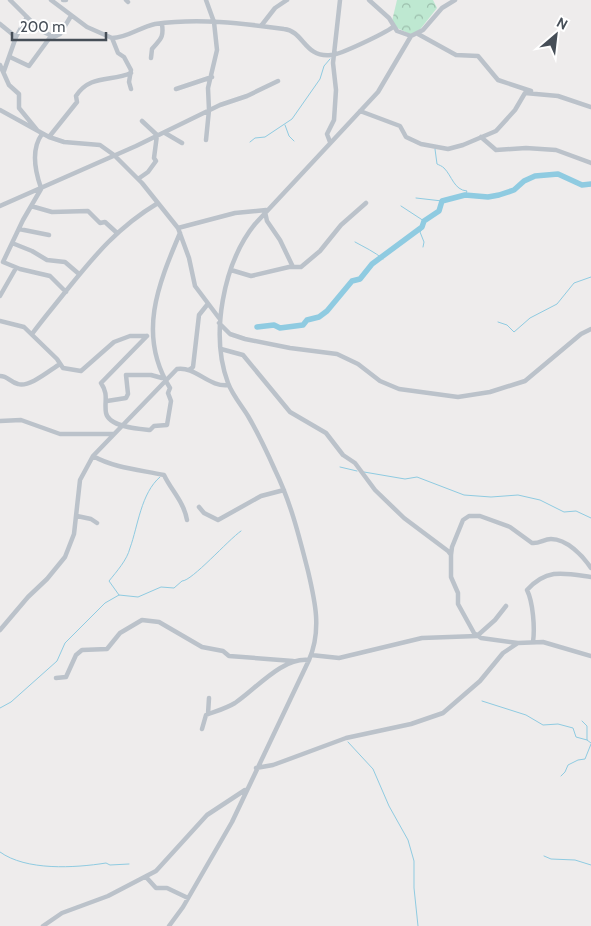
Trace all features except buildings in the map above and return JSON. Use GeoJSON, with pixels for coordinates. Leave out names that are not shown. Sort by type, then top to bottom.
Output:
{"type":"FeatureCollection","features":[{"type":"Feature","properties":{"kind":"street"},"geometry":{"type":"LineString","coordinates":[[206,0],[214,22],[217,50],[208,88],[209,110],[206,140]]}},
{"type":"Feature","properties":{"kind":"street"},"geometry":{"type":"LineString","coordinates":[[261,26],[275,8],[286,0]]}},
{"type":"Feature","properties":{"kind":"street"},"geometry":{"type":"LineString","coordinates":[[330,142],[327,134],[334,120],[333,55],[340,0]]}},
{"type":"Feature","properties":{"kind":"street"},"geometry":{"type":"LineString","coordinates":[[369,0],[389,18],[393,27],[403,34],[412,36],[418,34],[442,8],[455,0]]}},
{"type":"Feature","properties":{"kind":"street"},"geometry":{"type":"LineString","coordinates":[[12,1],[40,30],[51,36],[60,34],[71,16]]}},
{"type":"Feature","properties":{"kind":"street"},"geometry":{"type":"LineString","coordinates":[[54,1],[71,16],[112,38],[132,73],[129,82],[131,89]]}},
{"type":"Feature","properties":{"kind":"street"},"geometry":{"type":"LineString","coordinates":[[4,71],[16,37],[27,17]]}},
{"type":"Feature","properties":{"kind":"street"},"geometry":{"type":"LineString","coordinates":[[112,38],[154,24],[239,22],[287,29],[300,39],[310,51],[318,54],[333,55],[346,52],[393,27]]}},
{"type":"Feature","properties":{"kind":"street"},"geometry":{"type":"LineString","coordinates":[[0,24],[16,37]]}},
{"type":"Feature","properties":{"kind":"street"},"geometry":{"type":"LineString","coordinates":[[151,58],[152,49],[158,45],[163,33],[162,24]]}},
{"type":"Feature","properties":{"kind":"street"},"geometry":{"type":"LineString","coordinates":[[418,34],[456,55],[478,56],[498,80],[540,93],[572,99],[591,107]]}},
{"type":"Feature","properties":{"kind":"street"},"geometry":{"type":"LineString","coordinates":[[10,57],[29,66],[51,36]]}},
{"type":"Feature","properties":{"kind":"street"},"geometry":{"type":"LineString","coordinates":[[169,926],[188,898],[232,822],[245,790],[309,660],[314,646],[317,608],[296,519],[252,424],[229,384],[221,349],[219,320],[231,270],[242,241],[265,211],[304,174],[330,142],[384,84],[412,36]]}},
{"type":"Feature","properties":{"kind":"street"},"geometry":{"type":"LineString","coordinates":[[0,65],[9,85],[19,94],[19,108],[40,133]]}},
{"type":"Feature","properties":{"kind":"street"},"geometry":{"type":"LineString","coordinates":[[49,137],[77,102],[76,96],[83,87],[103,78],[132,73]]}},
{"type":"Feature","properties":{"kind":"street"},"geometry":{"type":"LineString","coordinates":[[176,89],[212,77]]}},
{"type":"Feature","properties":{"kind":"street"},"geometry":{"type":"LineString","coordinates":[[0,206],[157,134],[165,133],[209,110],[247,96],[278,81]]}},
{"type":"Feature","properties":{"kind":"street"},"geometry":{"type":"LineString","coordinates":[[360,111],[400,126],[406,137],[427,146],[454,148],[500,128],[515,110],[525,93],[540,93]]}},
{"type":"Feature","properties":{"kind":"street"},"geometry":{"type":"LineString","coordinates":[[0,110],[49,137],[64,142],[100,144],[114,155],[138,179],[179,230],[189,258],[195,286],[230,334],[245,339],[342,356],[358,364],[380,381],[399,389],[458,397],[490,392],[525,381],[590,328]]}},
{"type":"Feature","properties":{"kind":"street"},"geometry":{"type":"LineString","coordinates":[[142,121],[157,134]]}},
{"type":"Feature","properties":{"kind":"street"},"geometry":{"type":"LineString","coordinates":[[40,133],[35,147],[37,175],[41,188],[1,261],[16,268],[50,276],[66,292]]}},
{"type":"Feature","properties":{"kind":"street"},"geometry":{"type":"LineString","coordinates":[[165,133],[182,143]]}},
{"type":"Feature","properties":{"kind":"street"},"geometry":{"type":"LineString","coordinates":[[138,179],[156,164],[154,158],[157,134]]}},
{"type":"Feature","properties":{"kind":"street"},"geometry":{"type":"LineString","coordinates":[[480,138],[496,150],[526,148],[556,150],[591,163]]}},
{"type":"Feature","properties":{"kind":"street"},"geometry":{"type":"LineString","coordinates":[[32,334],[79,274],[116,232],[134,217],[158,203]]}},
{"type":"Feature","properties":{"kind":"street"},"geometry":{"type":"LineString","coordinates":[[231,270],[251,276],[293,267],[301,268],[366,203]]}},
{"type":"Feature","properties":{"kind":"street"},"geometry":{"type":"LineString","coordinates":[[31,206],[52,212],[88,211],[100,222],[105,222],[116,232]]}},
{"type":"Feature","properties":{"kind":"street"},"geometry":{"type":"LineString","coordinates":[[179,230],[235,213],[265,211]]}},
{"type":"Feature","properties":{"kind":"street"},"geometry":{"type":"LineString","coordinates":[[265,211],[267,221],[280,240],[293,267]]}},
{"type":"Feature","properties":{"kind":"street"},"geometry":{"type":"LineString","coordinates":[[19,229],[48,235]]}},
{"type":"Feature","properties":{"kind":"street"},"geometry":{"type":"LineString","coordinates":[[152,333],[117,368],[102,380],[107,401],[106,414],[111,421],[120,426],[150,430],[154,426],[167,425],[167,413],[171,401],[168,393],[170,388],[163,379],[152,333],[158,287],[179,230]]}},
{"type":"Feature","properties":{"kind":"street"},"geometry":{"type":"LineString","coordinates":[[12,243],[32,251],[47,260],[65,262],[79,274]]}},
{"type":"Feature","properties":{"kind":"street"},"geometry":{"type":"LineString","coordinates":[[0,296],[16,268]]}},
{"type":"Feature","properties":{"kind":"street"},"geometry":{"type":"LineString","coordinates":[[189,370],[193,367],[199,315],[207,305]]}},
{"type":"Feature","properties":{"kind":"street"},"geometry":{"type":"LineString","coordinates":[[0,321],[21,326],[32,334],[63,368],[83,370],[114,342],[130,336],[147,336]]}},
{"type":"Feature","properties":{"kind":"street"},"geometry":{"type":"LineString","coordinates":[[221,349],[243,355],[290,412],[326,433],[343,455],[355,463],[374,490],[404,518],[426,532],[451,555]]}},
{"type":"Feature","properties":{"kind":"street"},"geometry":{"type":"LineString","coordinates":[[0,376],[5,376],[18,385],[24,384],[46,374],[60,364]]}},
{"type":"Feature","properties":{"kind":"street"},"geometry":{"type":"LineString","coordinates":[[0,630],[14,612],[60,564],[72,541],[77,516],[80,480],[93,456],[163,379],[177,369],[189,370],[216,384],[229,384]]}},
{"type":"Feature","properties":{"kind":"street"},"geometry":{"type":"LineString","coordinates":[[107,401],[126,398],[128,394],[126,376],[151,375],[163,379]]}},
{"type":"Feature","properties":{"kind":"street"},"geometry":{"type":"LineString","coordinates":[[0,422],[21,420],[60,434],[113,434]]}},
{"type":"Feature","properties":{"kind":"street"},"geometry":{"type":"LineString","coordinates":[[93,456],[101,461],[146,473],[164,475],[169,487],[180,499],[187,520]]}},
{"type":"Feature","properties":{"kind":"street"},"geometry":{"type":"LineString","coordinates":[[199,507],[204,513],[218,520],[261,496],[284,490]]}},
{"type":"Feature","properties":{"kind":"street"},"geometry":{"type":"LineString","coordinates":[[477,636],[458,604],[458,593],[451,578],[452,547],[463,520],[469,516],[476,515],[510,527],[532,543],[551,539],[562,541],[586,559],[591,568]]}},
{"type":"Feature","properties":{"kind":"street"},"geometry":{"type":"LineString","coordinates":[[77,516],[97,523]]}},
{"type":"Feature","properties":{"kind":"street"},"geometry":{"type":"LineString","coordinates":[[533,642],[534,622],[527,590],[550,574],[571,573],[591,577]]}},
{"type":"Feature","properties":{"kind":"street"},"geometry":{"type":"LineString","coordinates":[[477,636],[495,620],[506,606]]}},
{"type":"Feature","properties":{"kind":"street"},"geometry":{"type":"LineString","coordinates":[[56,678],[66,677],[76,655],[82,650],[107,649],[120,633],[142,620],[159,622],[188,641],[202,647],[223,651],[229,656],[293,661],[309,660]]}},
{"type":"Feature","properties":{"kind":"street"},"geometry":{"type":"LineString","coordinates":[[311,655],[339,658],[422,638],[477,636],[518,643],[533,642],[559,646],[591,656]]}},
{"type":"Feature","properties":{"kind":"street"},"geometry":{"type":"LineString","coordinates":[[256,768],[273,765],[346,738],[412,724],[443,713],[480,681],[509,648],[518,643]]}},
{"type":"Feature","properties":{"kind":"street"},"geometry":{"type":"LineString","coordinates":[[202,729],[204,718],[208,714],[220,711],[233,704],[293,661]]}},
{"type":"Feature","properties":{"kind":"street"},"geometry":{"type":"LineString","coordinates":[[208,698],[208,714]]}},
{"type":"Feature","properties":{"kind":"street"},"geometry":{"type":"LineString","coordinates":[[43,926],[50,924],[62,913],[98,901],[146,877],[165,863],[181,841],[207,815],[245,790]]}},
{"type":"Feature","properties":{"kind":"street"},"geometry":{"type":"LineString","coordinates":[[146,877],[156,888],[167,888],[188,898]]}},
{"type":"Feature","properties":{"kind":"green space"},"geometry":{"type":"Polygon","coordinates":[[[397,0],[433,0],[437,8],[418,32],[412,35],[395,27],[392,21],[397,0]]]}},
{"type":"Feature","properties":{"kind":"waterway"},"geometry":{"type":"LineString","coordinates":[[250,142],[255,138],[265,137],[292,119],[320,79],[324,66],[330,59]]}},
{"type":"Feature","properties":{"kind":"waterway"},"geometry":{"type":"LineString","coordinates":[[285,125],[289,136],[294,141]]}},
{"type":"Feature","properties":{"kind":"waterway"},"geometry":{"type":"LineString","coordinates":[[435,149],[437,164],[447,171],[459,188],[467,191],[465,195]]}},
{"type":"Feature","properties":{"kind":"waterway"},"geometry":{"type":"LineString","coordinates":[[257,327],[274,325],[280,328],[303,325],[307,320],[319,317],[327,311],[352,281],[360,279],[372,264],[422,227],[424,221],[439,211],[442,201],[465,195],[488,197],[499,195],[514,190],[524,181],[535,176],[558,174],[582,185],[591,184]]}},
{"type":"Feature","properties":{"kind":"waterway"},"geometry":{"type":"LineString","coordinates":[[416,198],[442,201]]}},
{"type":"Feature","properties":{"kind":"waterway"},"geometry":{"type":"LineString","coordinates":[[401,206],[424,221],[420,232],[424,242],[423,247]]}},
{"type":"Feature","properties":{"kind":"waterway"},"geometry":{"type":"LineString","coordinates":[[355,242],[383,259]]}},
{"type":"Feature","properties":{"kind":"waterway"},"geometry":{"type":"LineString","coordinates":[[498,322],[507,325],[514,332],[530,318],[557,304],[574,283],[591,277]]}},
{"type":"Feature","properties":{"kind":"waterway"},"geometry":{"type":"LineString","coordinates":[[340,467],[357,471]]}},
{"type":"Feature","properties":{"kind":"waterway"},"geometry":{"type":"LineString","coordinates":[[364,472],[405,479],[417,477],[464,495],[491,497],[518,495],[540,500],[564,512],[576,511],[591,518]]}},
{"type":"Feature","properties":{"kind":"waterway"},"geometry":{"type":"LineString","coordinates":[[119,595],[109,581],[127,557],[144,501],[148,492],[160,477]]}},
{"type":"Feature","properties":{"kind":"waterway"},"geometry":{"type":"LineString","coordinates":[[0,708],[11,702],[57,661],[65,643],[105,603],[119,595],[138,597],[161,587],[174,588],[202,568],[241,531]]}},
{"type":"Feature","properties":{"kind":"waterway"},"geometry":{"type":"LineString","coordinates":[[482,701],[526,715],[543,725],[558,724],[573,728],[576,737],[587,740]]}},
{"type":"Feature","properties":{"kind":"waterway"},"geometry":{"type":"LineString","coordinates":[[582,721],[587,726],[587,740],[591,743]]}},
{"type":"Feature","properties":{"kind":"waterway"},"geometry":{"type":"LineString","coordinates":[[348,742],[373,769],[389,806],[408,840],[414,861],[414,888],[418,926]]}},
{"type":"Feature","properties":{"kind":"waterway"},"geometry":{"type":"LineString","coordinates":[[561,776],[568,765],[585,759],[591,744]]}},
{"type":"Feature","properties":{"kind":"waterway"},"geometry":{"type":"LineString","coordinates":[[0,852],[11,858],[37,865],[66,867],[106,863],[110,865],[129,864]]}},
{"type":"Feature","properties":{"kind":"waterway"},"geometry":{"type":"LineString","coordinates":[[544,856],[551,859],[575,860],[591,865]]}}]}
